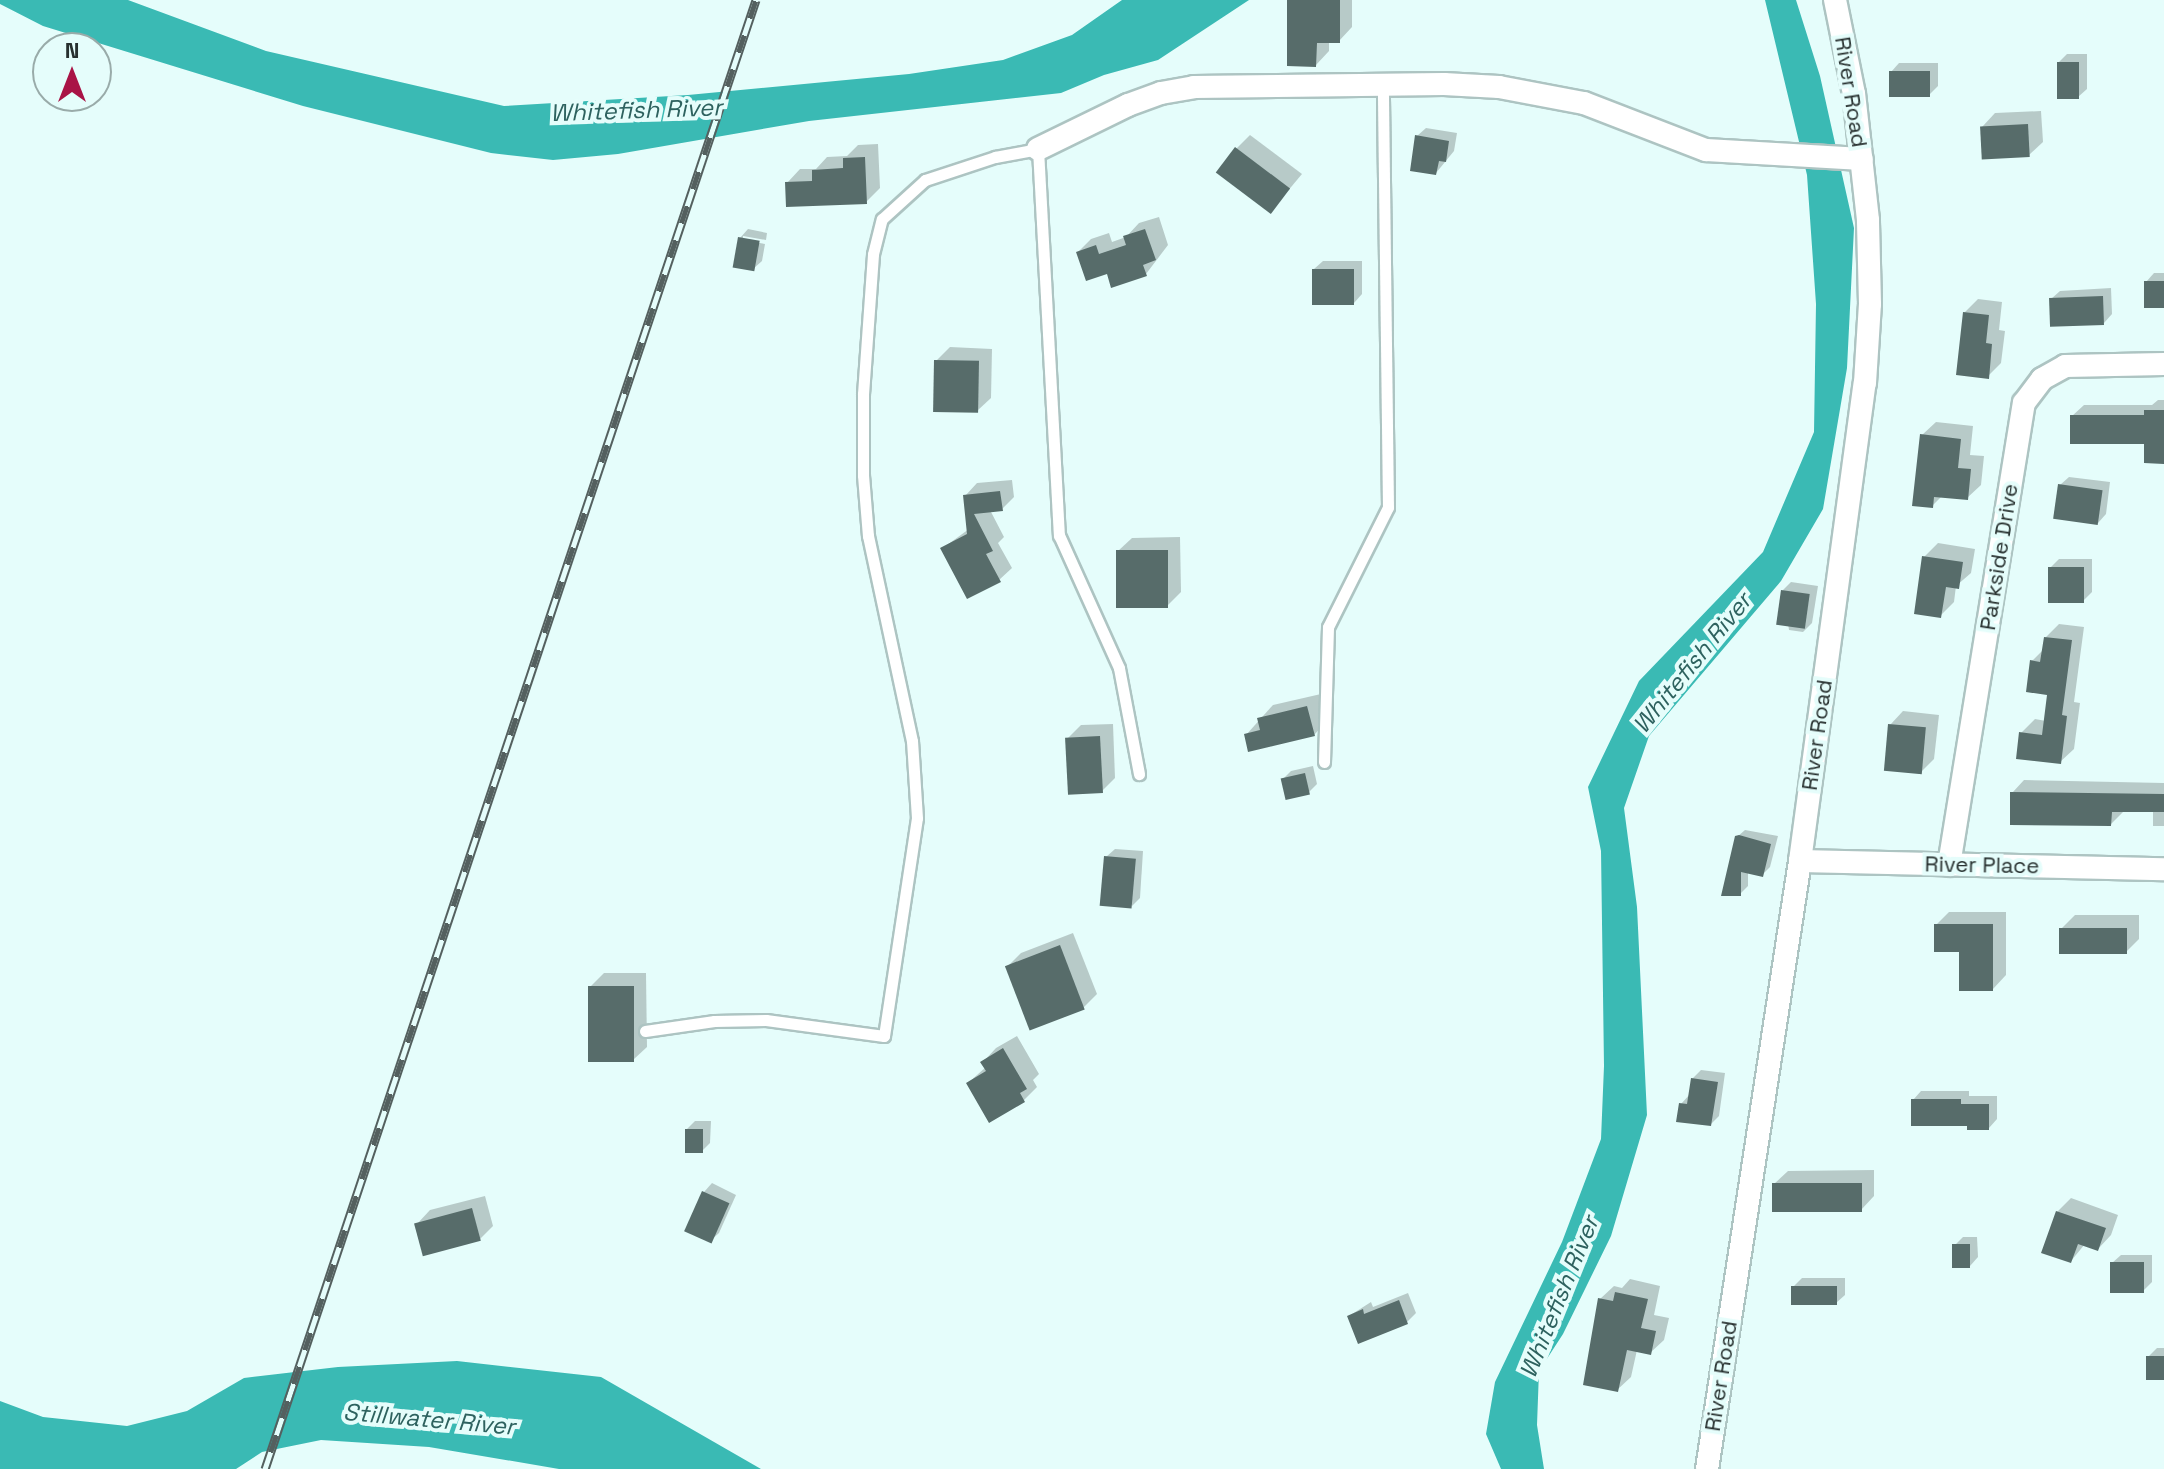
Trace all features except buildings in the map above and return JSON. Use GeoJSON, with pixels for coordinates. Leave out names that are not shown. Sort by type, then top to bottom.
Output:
{"type":"FeatureCollection","features":[{"type":"Feature","properties":{"kind":"street","name":"River Road"},"geometry":{"type":"LineString","coordinates":[[1707,1469],[1800,861],[1865,383],[1870,274],[1862,159],[1854,94],[1835,0]]}},
{"type":"Feature","properties":{"kind":"street"},"geometry":{"type":"LineString","coordinates":[[1038,149],[1128,105],[1161,93],[1194,87],[1444,84],[1542,94],[1584,103],[1706,150],[1862,159]]}},
{"type":"Feature","properties":{"kind":"street","name":"Parkside Drive"},"geometry":{"type":"LineString","coordinates":[[1949,865],[2024,403],[2042,379],[2065,366],[2164,364]]}},
{"type":"Feature","properties":{"kind":"street","name":"River Place"},"geometry":{"type":"LineString","coordinates":[[1800,861],[2164,869]]}},
{"type":"Feature","properties":{"kind":"lane"},"geometry":{"type":"LineString","coordinates":[[1324,762],[1328,627],[1388,507],[1383,85]]}},
{"type":"Feature","properties":{"kind":"lane"},"geometry":{"type":"LineString","coordinates":[[645,1031],[714,1021],[766,1020],[884,1036],[917,818],[912,741],[868,536],[863,475],[863,394],[873,254],[882,219],[925,180],[982,161],[1038,149],[1059,535],[1119,668],[1139,774]]}},
{"type":"Feature","properties":{"kind":"water","name":"Whitefish River"},"geometry":{"type":"Polygon","coordinates":[[[0,0],[128,0],[266,51],[504,106],[688,95],[909,74],[1003,60],[1072,35],[1122,0],[1249,0],[1158,60],[1104,75],[1061,93],[809,121],[618,154],[553,160],[491,153],[303,106],[112,47],[112,32],[62,32],[43,26],[0,4],[0,0]]]}},
{"type":"Feature","properties":{"kind":"water","name":"Whitefish River"},"geometry":{"type":"Polygon","coordinates":[[[1765,0],[1796,0],[1820,76],[1854,228],[1847,368],[1823,509],[1781,581],[1649,736],[1624,808],[1637,907],[1647,1115],[1611,1236],[1563,1334],[1539,1371],[1537,1425],[1544,1469],[1501,1469],[1486,1434],[1495,1382],[1562,1242],[1601,1139],[1604,1066],[1601,851],[1588,787],[1639,681],[1763,552],[1814,432],[1816,304],[1807,175],[1765,0]]]}},
{"type":"Feature","properties":{"kind":"water","name":"Stillwater River"},"geometry":{"type":"Polygon","coordinates":[[[457,1361],[601,1377],[761,1469],[559,1469],[429,1447],[321,1440],[262,1452],[236,1469],[0,1469],[0,1401],[43,1417],[127,1426],[187,1411],[244,1378],[338,1367],[457,1361]]]}},
{"type":"Feature","properties":{"kind":"railway"},"geometry":{"type":"LineString","coordinates":[[265,1469],[756,0]]}}]}
